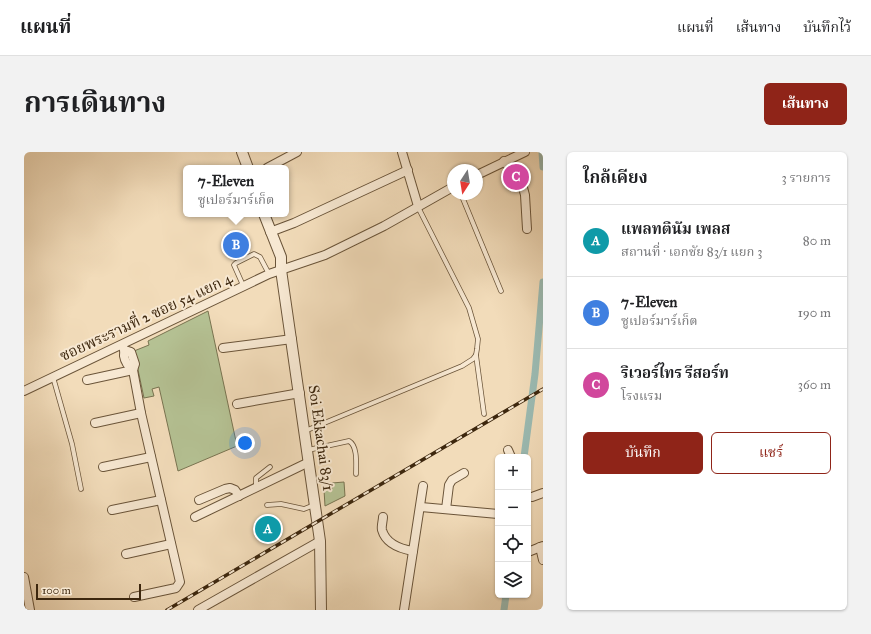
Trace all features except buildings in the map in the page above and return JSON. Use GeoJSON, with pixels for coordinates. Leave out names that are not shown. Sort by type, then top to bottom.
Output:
{"type":"FeatureCollection","features":[{"type":"Feature","properties":{"kind":"street"},"geometry":{"type":"LineString","coordinates":[[242,152],[247,165]]}},
{"type":"Feature","properties":{"kind":"street"},"geometry":{"type":"LineString","coordinates":[[273,165],[297,152]]}},
{"type":"Feature","properties":{"kind":"street"},"geometry":{"type":"LineString","coordinates":[[404,152],[418,206]]}},
{"type":"Feature","properties":{"kind":"street"},"geometry":{"type":"LineString","coordinates":[[483,172],[525,152]]}},
{"type":"Feature","properties":{"kind":"street"},"geometry":{"type":"LineString","coordinates":[[504,161],[522,184],[525,195],[527,230]]}},
{"type":"Feature","properties":{"kind":"street"},"geometry":{"type":"LineString","coordinates":[[270,232],[294,223],[408,170]]}},
{"type":"Feature","properties":{"kind":"street","name":"ซอยพระรามที่ 2 ซอย 54 แยก 4"},"geometry":{"type":"LineString","coordinates":[[24,391],[124,347],[198,307],[269,274],[325,255],[384,226],[447,190]]}},
{"type":"Feature","properties":{"kind":"street","name":"Soi Ekkachai 83/1"},"geometry":{"type":"LineString","coordinates":[[265,217],[281,257],[281,270],[300,393],[320,541],[321,610]]}},
{"type":"Feature","properties":{"kind":"street"},"geometry":{"type":"LineString","coordinates":[[223,348],[292,339]]}},
{"type":"Feature","properties":{"kind":"street"},"geometry":{"type":"LineString","coordinates":[[124,347],[124,356],[128,366],[133,370],[160,500],[180,580],[176,588],[134,597]]}},
{"type":"Feature","properties":{"kind":"street"},"geometry":{"type":"LineString","coordinates":[[87,380],[133,370]]}},
{"type":"Feature","properties":{"kind":"street"},"geometry":{"type":"LineString","coordinates":[[237,404],[300,393]]}},
{"type":"Feature","properties":{"kind":"street"},"geometry":{"type":"LineString","coordinates":[[95,423],[141,413]]}},
{"type":"Feature","properties":{"kind":"street"},"geometry":{"type":"LineString","coordinates":[[103,468],[151,457]]}},
{"type":"Feature","properties":{"kind":"street"},"geometry":{"type":"LineString","coordinates":[[196,517],[309,462]]}},
{"type":"Feature","properties":{"kind":"street"},"geometry":{"type":"LineString","coordinates":[[446,509],[450,482],[464,473]]}},
{"type":"Feature","properties":{"kind":"street"},"geometry":{"type":"LineString","coordinates":[[404,610],[421,507],[423,486]]}},
{"type":"Feature","properties":{"kind":"street"},"geometry":{"type":"LineString","coordinates":[[198,500],[230,488],[235,490],[239,496]]}},
{"type":"Feature","properties":{"kind":"street"},"geometry":{"type":"LineString","coordinates":[[532,497],[543,493]]}},
{"type":"Feature","properties":{"kind":"street"},"geometry":{"type":"LineString","coordinates":[[112,510],[160,500]]}},
{"type":"Feature","properties":{"kind":"street"},"geometry":{"type":"LineString","coordinates":[[421,507],[495,514]]}},
{"type":"Feature","properties":{"kind":"street"},"geometry":{"type":"LineString","coordinates":[[383,517],[382,530],[391,543],[403,549],[413,551]]}},
{"type":"Feature","properties":{"kind":"street"},"geometry":{"type":"LineString","coordinates":[[198,610],[320,541]]}},
{"type":"Feature","properties":{"kind":"street"},"geometry":{"type":"LineString","coordinates":[[126,554],[171,544]]}},
{"type":"Feature","properties":{"kind":"street"},"geometry":{"type":"LineString","coordinates":[[531,551],[541,547],[543,560]]}},
{"type":"Feature","properties":{"kind":"street"},"geometry":{"type":"LineString","coordinates":[[24,577],[30,610]]}},
{"type":"Feature","properties":{"kind":"lane"},"geometry":{"type":"LineString","coordinates":[[463,200],[501,291]]}},
{"type":"Feature","properties":{"kind":"lane"},"geometry":{"type":"LineString","coordinates":[[418,206],[470,308],[478,339],[476,355],[484,414]]}},
{"type":"Feature","properties":{"kind":"lane"},"geometry":{"type":"LineString","coordinates":[[240,288],[242,283],[234,265],[236,262],[254,254],[258,255],[269,274]]}},
{"type":"Feature","properties":{"kind":"lane"},"geometry":{"type":"LineString","coordinates":[[305,431],[462,366],[473,359],[476,355]]}},
{"type":"Feature","properties":{"kind":"lane"},"geometry":{"type":"LineString","coordinates":[[53,377],[72,444],[81,489]]}},
{"type":"Feature","properties":{"kind":"lane"},"geometry":{"type":"LineString","coordinates":[[308,451],[349,440],[354,448],[356,474]]}},
{"type":"Feature","properties":{"kind":"lane"},"geometry":{"type":"LineString","coordinates":[[256,488],[256,478],[270,468]]}},
{"type":"Feature","properties":{"kind":"lane"},"geometry":{"type":"LineString","coordinates":[[267,505],[281,504],[304,509],[315,504]]}},
{"type":"Feature","properties":{"kind":"green space"},"geometry":{"type":"Polygon","coordinates":[[[208,311],[237,446],[178,471],[159,387],[152,389],[154,396],[144,398],[134,351],[149,345],[148,341],[208,311]]]}},
{"type":"Feature","properties":{"kind":"green space"},"geometry":{"type":"Polygon","coordinates":[[[344,482],[345,496],[325,506],[324,490],[332,489],[332,483],[344,482]]]}},
{"type":"Feature","properties":{"kind":"waterway"},"geometry":{"type":"LineString","coordinates":[[542,152],[543,167]]}},
{"type":"Feature","properties":{"kind":"waterway"},"geometry":{"type":"LineString","coordinates":[[524,454],[535,374],[543,282]]}},
{"type":"Feature","properties":{"kind":"waterway"},"geometry":{"type":"LineString","coordinates":[[504,610],[506,598]]}},
{"type":"Feature","properties":{"kind":"railway"},"geometry":{"type":"LineString","coordinates":[[167,610],[543,389]]}},
{"type":"Feature","properties":{"kind":"place","name":"ริเวอร์ไทร รีสอร์ท"},"geometry":{"type":"Point","coordinates":[516,177]}},
{"type":"Feature","properties":{"kind":"place","name":"7-Eleven"},"geometry":{"type":"Point","coordinates":[236,245]}},
{"type":"Feature","properties":{"kind":"place","name":"แพลทตินัม เพลส"},"geometry":{"type":"Point","coordinates":[268,529]}}]}
